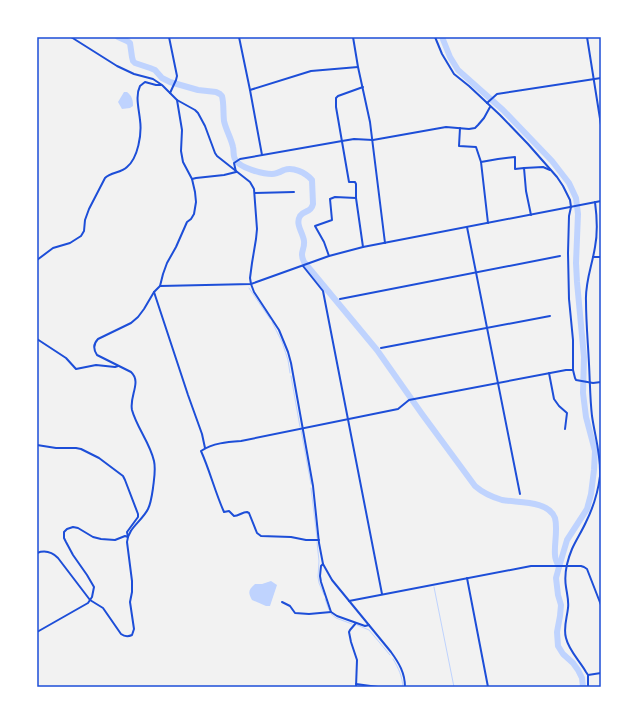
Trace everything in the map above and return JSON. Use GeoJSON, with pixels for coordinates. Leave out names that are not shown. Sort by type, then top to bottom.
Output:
{"type":"FeatureCollection","features":[{"type":"Feature","properties":{"kind":"street"},"geometry":{"type":"LineString","coordinates":[[71,37],[117,66],[134,74],[153,78],[177,100],[195,110],[205,126],[215,153],[220,159],[253,186],[255,193],[257,229],[251,270],[251,284],[254,292],[279,330],[291,363],[313,486],[323,564],[332,580],[391,652],[404,677],[405,687]]}},
{"type":"Feature","properties":{"kind":"street"},"geometry":{"type":"LineString","coordinates":[[169,37],[177,76],[170,93]]}},
{"type":"Feature","properties":{"kind":"street"},"geometry":{"type":"LineString","coordinates":[[239,37],[262,155]]}},
{"type":"Feature","properties":{"kind":"street"},"geometry":{"type":"LineString","coordinates":[[353,37],[373,140],[385,243]]}},
{"type":"Feature","properties":{"kind":"street"},"geometry":{"type":"LineString","coordinates":[[435,37],[442,54],[454,74],[488,103],[490,107],[500,115],[528,144],[552,171],[567,193],[571,207],[569,216],[568,253],[573,340],[573,370],[576,380],[593,383],[601,382]]}},
{"type":"Feature","properties":{"kind":"street"},"geometry":{"type":"LineString","coordinates":[[587,37],[601,125]]}},
{"type":"Feature","properties":{"kind":"street"},"geometry":{"type":"LineString","coordinates":[[250,90],[311,71],[358,67]]}},
{"type":"Feature","properties":{"kind":"street"},"geometry":{"type":"LineString","coordinates":[[488,103],[496,95],[601,78]]}},
{"type":"Feature","properties":{"kind":"street"},"geometry":{"type":"LineString","coordinates":[[37,260],[53,248],[70,243],[81,236],[84,231],[85,220],[89,209],[105,178],[108,175],[128,167],[135,155],[140,139],[141,128],[137,94],[140,86],[145,82],[162,85]]}},
{"type":"Feature","properties":{"kind":"street"},"geometry":{"type":"LineString","coordinates":[[363,87],[336,98],[336,107],[349,182],[355,182],[356,184],[356,198],[363,247]]}},
{"type":"Feature","properties":{"kind":"street"},"geometry":{"type":"LineString","coordinates":[[37,553],[42,551],[54,554],[90,600],[104,608],[121,634],[127,637],[132,635],[134,629],[130,602],[132,581],[127,542],[130,531],[148,509],[155,466],[153,457],[132,410],[132,398],[136,379],[134,375],[120,366],[97,355],[94,348],[95,342],[98,339],[138,318],[154,292],[160,286],[162,274],[167,263],[187,222],[194,214],[196,197],[192,179],[183,162],[181,151],[182,130],[177,100]]}},
{"type":"Feature","properties":{"kind":"street"},"geometry":{"type":"LineString","coordinates":[[236,172],[234,163],[238,160],[262,155],[354,139],[373,140],[446,127],[475,128],[484,118],[490,107]]}},
{"type":"Feature","properties":{"kind":"street"},"geometry":{"type":"LineString","coordinates":[[460,128],[459,146],[476,147],[482,162],[488,223]]}},
{"type":"Feature","properties":{"kind":"street"},"geometry":{"type":"LineString","coordinates":[[482,162],[514,157],[515,170],[543,167],[552,171]]}},
{"type":"Feature","properties":{"kind":"street"},"geometry":{"type":"LineString","coordinates":[[524,168],[526,191],[531,214]]}},
{"type":"Feature","properties":{"kind":"street"},"geometry":{"type":"LineString","coordinates":[[192,179],[236,172]]}},
{"type":"Feature","properties":{"kind":"street"},"geometry":{"type":"LineString","coordinates":[[255,193],[294,192]]}},
{"type":"Feature","properties":{"kind":"street"},"geometry":{"type":"LineString","coordinates":[[329,256],[324,242],[315,226],[332,220],[330,198],[356,198]]}},
{"type":"Feature","properties":{"kind":"street"},"geometry":{"type":"LineString","coordinates":[[160,286],[251,284],[329,256],[363,247],[601,201]]}},
{"type":"Feature","properties":{"kind":"street"},"geometry":{"type":"LineString","coordinates":[[588,687],[588,675],[571,649],[566,638],[565,625],[568,602],[565,576],[566,566],[572,548],[591,512],[600,478],[600,460],[592,418],[589,382],[586,291],[596,244],[597,226],[595,202]]}},
{"type":"Feature","properties":{"kind":"street"},"geometry":{"type":"LineString","coordinates":[[467,227],[520,494]]}},
{"type":"Feature","properties":{"kind":"street"},"geometry":{"type":"LineString","coordinates":[[340,299],[560,256]]}},
{"type":"Feature","properties":{"kind":"street"},"geometry":{"type":"LineString","coordinates":[[593,257],[601,257]]}},
{"type":"Feature","properties":{"kind":"street"},"geometry":{"type":"LineString","coordinates":[[303,266],[323,291],[382,594]]}},
{"type":"Feature","properties":{"kind":"street"},"geometry":{"type":"LineString","coordinates":[[154,292],[202,434],[205,448]]}},
{"type":"Feature","properties":{"kind":"street"},"geometry":{"type":"LineString","coordinates":[[381,348],[550,316]]}},
{"type":"Feature","properties":{"kind":"street"},"geometry":{"type":"LineString","coordinates":[[37,340],[49,346],[66,358],[76,369],[96,365],[115,367],[120,366]]}},
{"type":"Feature","properties":{"kind":"street"},"geometry":{"type":"LineString","coordinates":[[319,540],[261,536],[257,533],[249,513],[243,512],[237,516],[234,516],[230,511],[224,512],[207,465],[200,451],[220,443],[241,441],[398,409],[409,400],[549,373],[573,370]]}},
{"type":"Feature","properties":{"kind":"street"},"geometry":{"type":"LineString","coordinates":[[549,373],[554,399],[567,413],[565,429]]}},
{"type":"Feature","properties":{"kind":"street"},"geometry":{"type":"LineString","coordinates":[[597,439],[601,438]]}},
{"type":"Feature","properties":{"kind":"street"},"geometry":{"type":"LineString","coordinates":[[37,445],[56,448],[81,449],[99,458],[123,476],[138,514],[138,517],[127,532],[128,537]]}},
{"type":"Feature","properties":{"kind":"street"},"geometry":{"type":"LineString","coordinates":[[37,632],[88,603],[92,597],[94,587],[73,555],[64,538],[64,532],[73,527],[78,528],[93,537],[101,539],[115,540],[125,536],[128,537]]}},
{"type":"Feature","properties":{"kind":"street"},"geometry":{"type":"LineString","coordinates":[[323,564],[321,566],[320,576],[331,612],[337,616],[356,623],[365,626],[369,625]]}},
{"type":"Feature","properties":{"kind":"street"},"geometry":{"type":"LineString","coordinates":[[349,601],[531,566],[581,566],[587,569],[601,604]]}},
{"type":"Feature","properties":{"kind":"street"},"geometry":{"type":"LineString","coordinates":[[467,578],[488,687]]}},
{"type":"Feature","properties":{"kind":"street"},"geometry":{"type":"LineString","coordinates":[[282,602],[290,606],[295,614],[331,612]]}},
{"type":"Feature","properties":{"kind":"street"},"geometry":{"type":"LineString","coordinates":[[356,623],[349,632],[357,660],[356,686],[378,687]]}},
{"type":"Feature","properties":{"kind":"street"},"geometry":{"type":"LineString","coordinates":[[588,675],[601,673]]}},
{"type":"Feature","properties":{"kind":"water"},"geometry":{"type":"Polygon","coordinates":[[[124,92],[127,92],[131,97],[133,106],[122,109],[118,102],[124,92]]]}},
{"type":"Feature","properties":{"kind":"water"},"geometry":{"type":"Polygon","coordinates":[[[271,581],[277,585],[270,606],[266,606],[252,600],[249,592],[255,584],[262,584],[271,581]]]}},
{"type":"Feature","properties":{"kind":"waterway"},"geometry":{"type":"LineString","coordinates":[[118,37],[130,43],[132,57],[135,63],[155,70],[162,78],[170,82],[198,90],[216,92],[222,96],[224,121],[232,144],[234,158],[241,165],[257,172],[268,174],[275,174],[291,169],[302,173],[312,180],[313,204],[311,209],[300,216],[298,222],[304,241],[302,253],[304,262],[377,350],[475,486],[484,493],[498,499],[532,503],[546,508],[551,512],[556,522],[555,556],[559,567]]}},
{"type":"Feature","properties":{"kind":"waterway"},"geometry":{"type":"LineString","coordinates":[[442,37],[450,57],[458,70],[503,110],[552,161],[569,183],[576,198],[578,214],[576,263],[584,357],[583,393],[586,417],[595,451],[591,494],[587,509],[567,540],[556,578],[561,605],[557,632],[558,646],[563,654],[578,670],[582,678],[583,687]]}},
{"type":"Feature","properties":{"kind":"waterway"},"geometry":{"type":"LineString","coordinates":[[249,288],[270,319]]}},
{"type":"Feature","properties":{"kind":"waterway"},"geometry":{"type":"LineString","coordinates":[[272,322],[282,342],[288,360],[290,373]]}},
{"type":"Feature","properties":{"kind":"waterway"},"geometry":{"type":"LineString","coordinates":[[291,376],[300,427]]}},
{"type":"Feature","properties":{"kind":"waterway"},"geometry":{"type":"LineString","coordinates":[[301,430],[311,484]]}},
{"type":"Feature","properties":{"kind":"waterway"},"geometry":{"type":"LineString","coordinates":[[311,488],[317,538]]}},
{"type":"Feature","properties":{"kind":"waterway"},"geometry":{"type":"LineString","coordinates":[[317,542],[319,561],[318,577],[324,595]]}},
{"type":"Feature","properties":{"kind":"waterway"},"geometry":{"type":"LineString","coordinates":[[434,587],[454,687]]}},
{"type":"Feature","properties":{"kind":"waterway"},"geometry":{"type":"LineString","coordinates":[[325,599],[329,610]]}},
{"type":"Feature","properties":{"kind":"waterway"},"geometry":{"type":"LineString","coordinates":[[331,614],[336,618],[352,624]]}},
{"type":"Feature","properties":{"kind":"waterway"},"geometry":{"type":"LineString","coordinates":[[357,625],[369,630],[390,655]]}},
{"type":"Feature","properties":{"kind":"waterway"},"geometry":{"type":"LineString","coordinates":[[393,659],[400,673],[403,687]]}}]}
